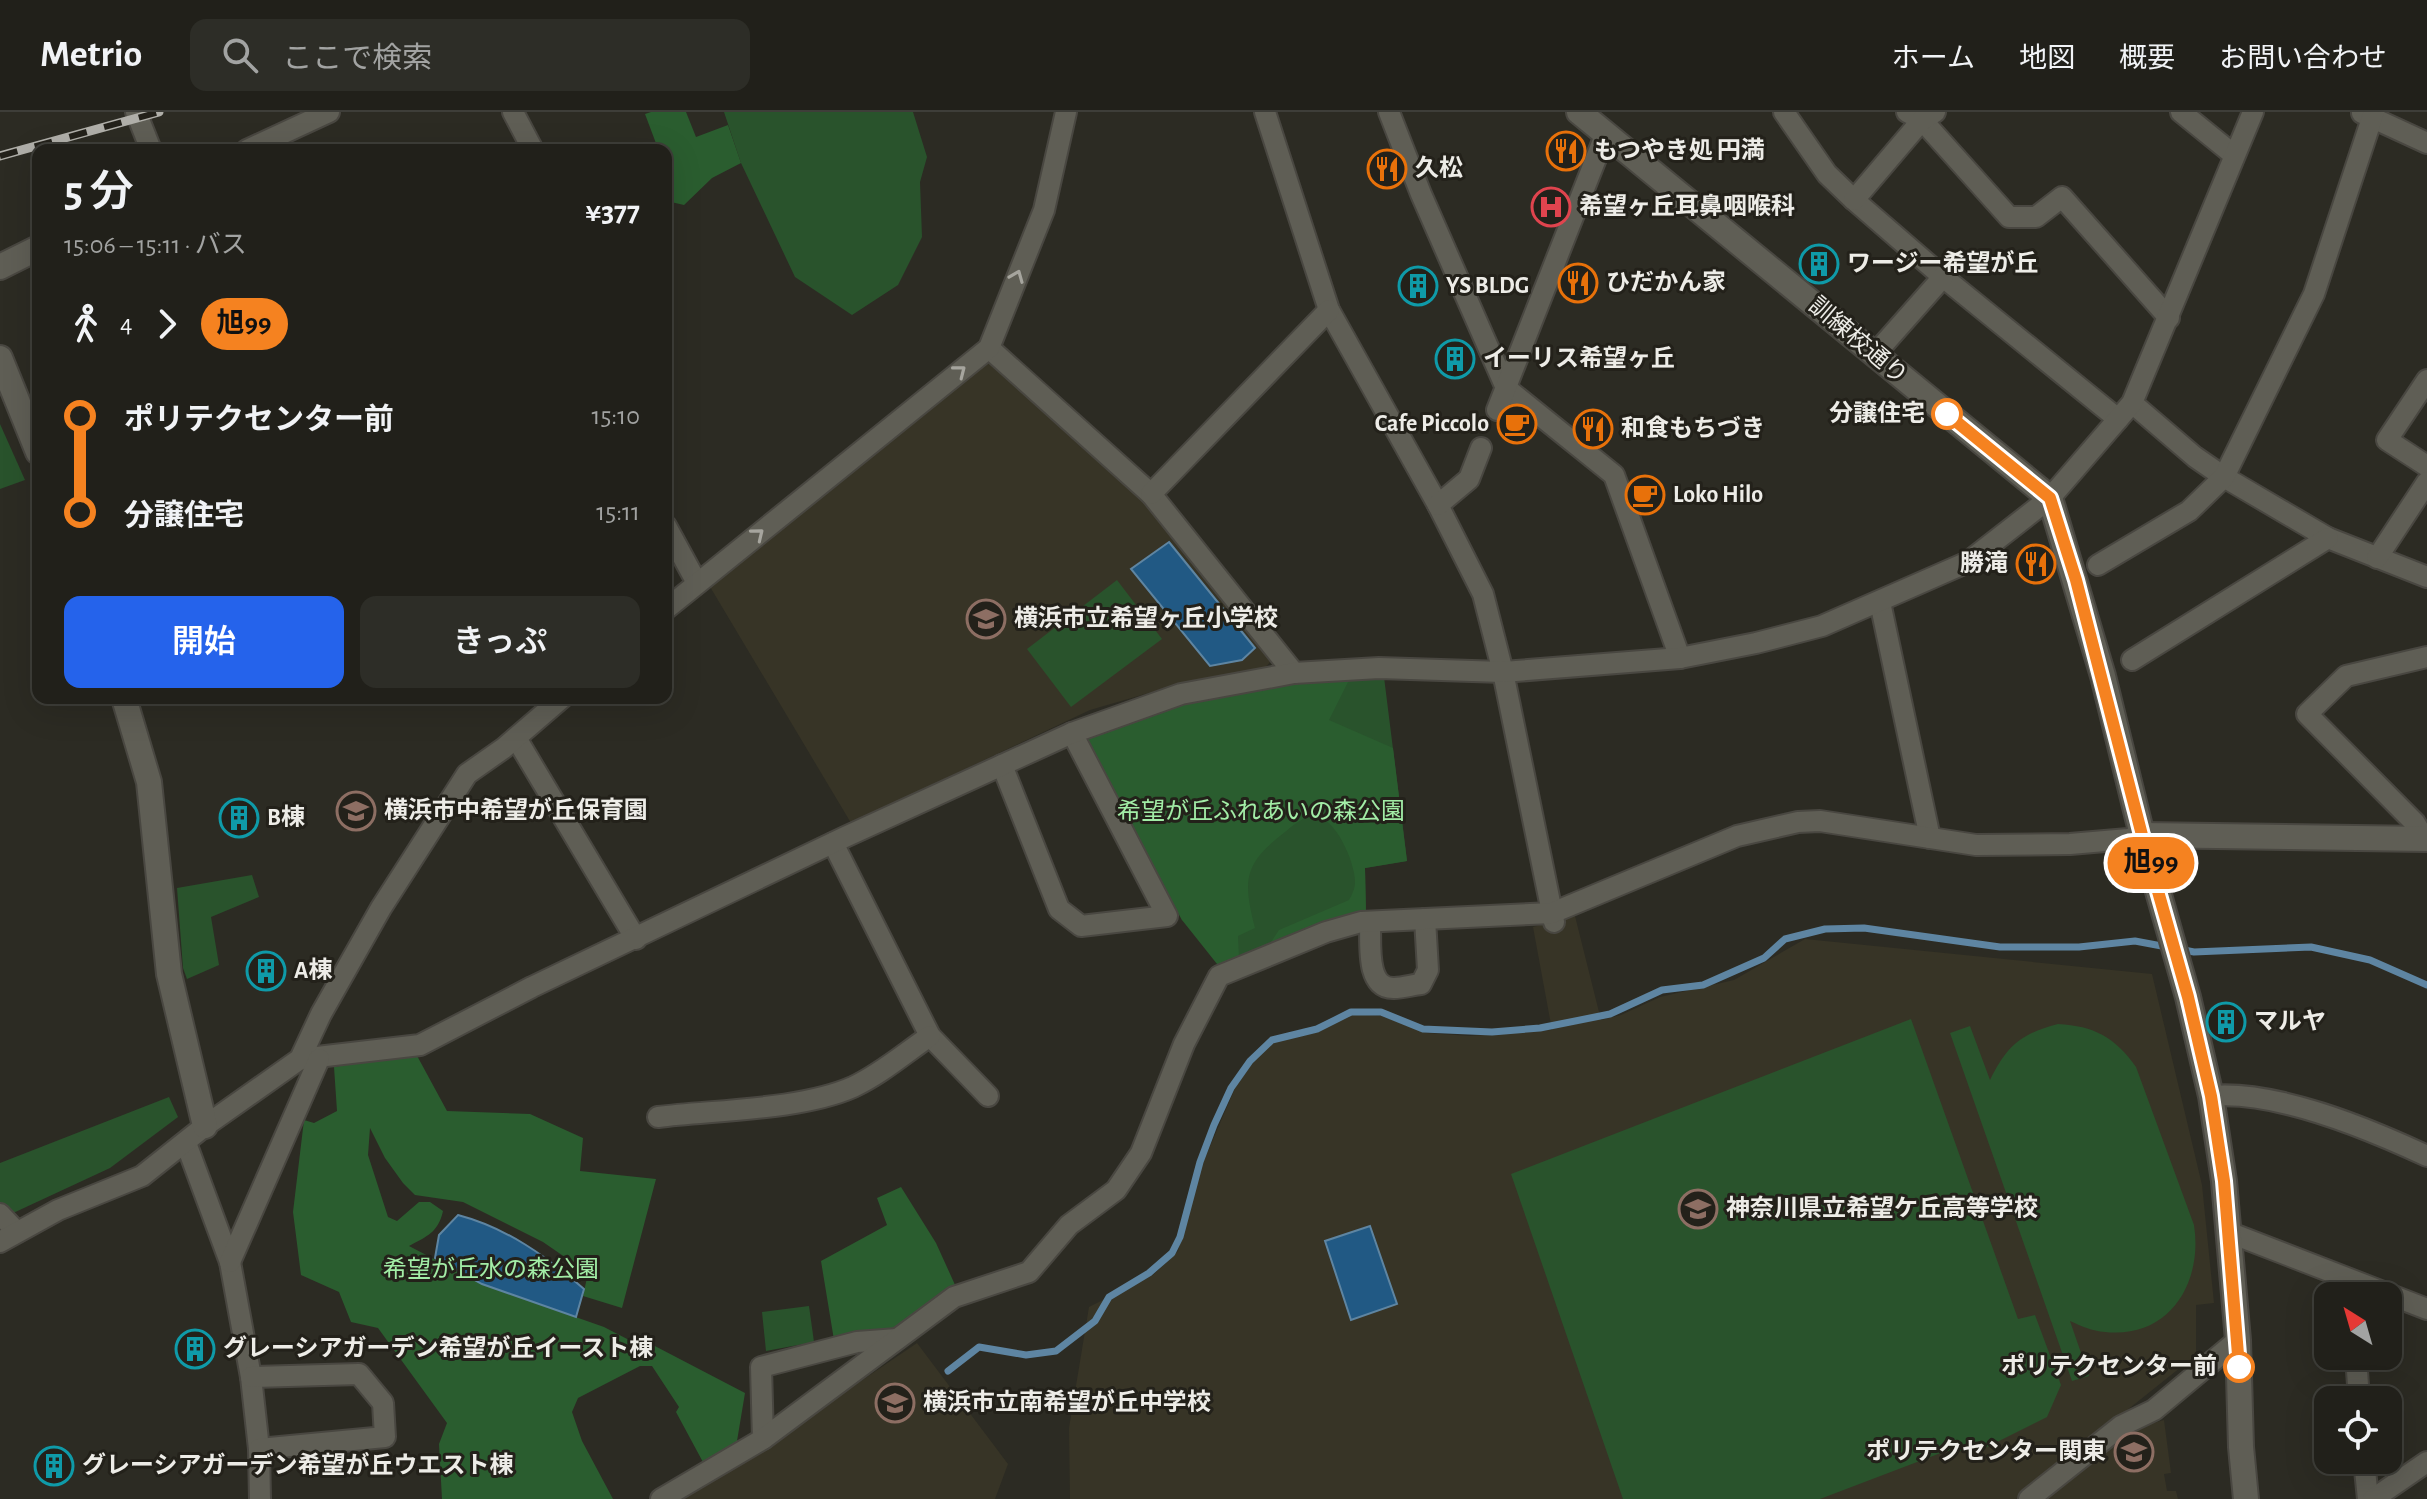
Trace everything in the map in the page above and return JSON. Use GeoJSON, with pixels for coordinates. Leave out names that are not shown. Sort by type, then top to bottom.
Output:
{"type":"FeatureCollection","features":[{"type":"Feature","properties":{"kind":"street"},"geometry":{"type":"LineString","coordinates":[[136,112],[149,144]]}},
{"type":"Feature","properties":{"kind":"street"},"geometry":{"type":"LineString","coordinates":[[260,144],[329,112]]}},
{"type":"Feature","properties":{"kind":"street"},"geometry":{"type":"LineString","coordinates":[[513,112],[530,144]]}},
{"type":"Feature","properties":{"kind":"street"},"geometry":{"type":"LineString","coordinates":[[672,604],[989,348],[1044,210],[1066,112]]}},
{"type":"Feature","properties":{"kind":"street"},"geometry":{"type":"LineString","coordinates":[[1265,112],[1329,310],[1438,505],[1483,594],[1503,672],[1553,918]]}},
{"type":"Feature","properties":{"kind":"street"},"geometry":{"type":"LineString","coordinates":[[1389,112],[1421,194],[1506,388],[1614,475],[1680,658]]}},
{"type":"Feature","properties":{"kind":"street","name":"訓練校通り"},"geometry":{"type":"LineString","coordinates":[[1579,112],[2050,498]]}},
{"type":"Feature","properties":{"kind":"street"},"geometry":{"type":"LineString","coordinates":[[1784,112],[1827,174],[1854,200],[1943,277],[2118,419]]}},
{"type":"Feature","properties":{"kind":"street"},"geometry":{"type":"LineString","coordinates":[[2181,112],[2234,155]]}},
{"type":"Feature","properties":{"kind":"street"},"geometry":{"type":"LineString","coordinates":[[0,1214],[8,1236],[58,1210],[142,1176],[205,1126],[309,1059],[420,1045],[532,987],[1002,765],[1072,733],[1181,694],[1294,673],[1379,668],[1503,672],[1680,658],[1822,626],[1968,562],[2050,498],[2132,403],[2253,112]]}},
{"type":"Feature","properties":{"kind":"street"},"geometry":{"type":"LineString","coordinates":[[2098,565],[2189,511],[2224,477],[2314,294],[2369,114],[2427,143]]}},
{"type":"Feature","properties":{"kind":"street"},"geometry":{"type":"LineString","coordinates":[[1854,200],[1921,115],[2009,217],[2036,217],[2062,197],[2169,318]]}},
{"type":"Feature","properties":{"kind":"street"},"geometry":{"type":"LineString","coordinates":[[1497,410],[1606,133]]}},
{"type":"Feature","properties":{"kind":"street"},"geometry":{"type":"LineString","coordinates":[[0,267],[32,251]]}},
{"type":"Feature","properties":{"kind":"street"},"geometry":{"type":"LineString","coordinates":[[1875,354],[1943,277]]}},
{"type":"Feature","properties":{"kind":"street"},"geometry":{"type":"LineString","coordinates":[[1151,494],[1329,310]]}},
{"type":"Feature","properties":{"kind":"street"},"geometry":{"type":"LineString","coordinates":[[989,348],[1151,494],[1294,673]]}},
{"type":"Feature","properties":{"kind":"street"},"geometry":{"type":"LineString","coordinates":[[1,364],[32,438]]}},
{"type":"Feature","properties":{"kind":"street"},"geometry":{"type":"LineString","coordinates":[[2427,380],[2387,440],[2427,466]]}},
{"type":"Feature","properties":{"kind":"street"},"geometry":{"type":"LineString","coordinates":[[2132,403],[2195,457],[2224,477],[2328,538],[2427,577]]}},
{"type":"Feature","properties":{"kind":"street"},"geometry":{"type":"LineString","coordinates":[[1438,505],[1469,479],[1481,448]]}},
{"type":"Feature","properties":{"kind":"street"},"geometry":{"type":"LineString","coordinates":[[2377,558],[2427,482]]}},
{"type":"Feature","properties":{"kind":"street"},"geometry":{"type":"LineString","coordinates":[[2050,498],[2103,676],[2211,1096],[2224,1181],[2238,1340],[2246,1499]]}},
{"type":"Feature","properties":{"kind":"street"},"geometry":{"type":"LineString","coordinates":[[672,537],[697,583]]}},
{"type":"Feature","properties":{"kind":"street"},"geometry":{"type":"LineString","coordinates":[[2132,660],[2328,538]]}},
{"type":"Feature","properties":{"kind":"street"},"geometry":{"type":"LineString","coordinates":[[1880,602],[1930,838]]}},
{"type":"Feature","properties":{"kind":"street"},"geometry":{"type":"LineString","coordinates":[[2426,840],[2415,823],[2307,714],[2346,676],[2419,658],[2427,676]]}},
{"type":"Feature","properties":{"kind":"street"},"geometry":{"type":"LineString","coordinates":[[126,704],[149,782],[169,974],[205,1126]]}},
{"type":"Feature","properties":{"kind":"street"},"geometry":{"type":"LineString","coordinates":[[230,1262],[309,1059],[321,1014],[354,955],[467,774],[555,704]]}},
{"type":"Feature","properties":{"kind":"street"},"geometry":{"type":"LineString","coordinates":[[1002,765],[1059,909],[1081,926],[1167,916],[1072,733]]}},
{"type":"Feature","properties":{"kind":"street"},"geometry":{"type":"LineString","coordinates":[[516,738],[636,939]]}},
{"type":"Feature","properties":{"kind":"street"},"geometry":{"type":"LineString","coordinates":[[661,1499],[763,1439],[954,1297],[1029,1272],[1069,1225],[1116,1190],[1141,1153],[1184,1044],[1219,976],[1326,932],[1370,922],[1553,918],[1737,836],[1798,822],[1820,821],[1976,845],[2031,845],[2128,839],[2142,835],[2426,840]]}},
{"type":"Feature","properties":{"kind":"street"},"geometry":{"type":"LineString","coordinates":[[833,843],[930,1036],[988,1096]]}},
{"type":"Feature","properties":{"kind":"street"},"geometry":{"type":"LineString","coordinates":[[1370,922],[1373,973],[1378,982],[1391,989],[1421,984],[1428,970],[1425,919]]}},
{"type":"Feature","properties":{"kind":"street"},"geometry":{"type":"LineString","coordinates":[[658,1117],[815,1100],[872,1077],[930,1036]]}},
{"type":"Feature","properties":{"kind":"street"},"geometry":{"type":"LineString","coordinates":[[2211,1096],[2229,1094],[2278,1100],[2390,1138],[2427,1156]]}},
{"type":"Feature","properties":{"kind":"street"},"geometry":{"type":"LineString","coordinates":[[186,1143],[230,1262],[251,1377],[260,1499]]}},
{"type":"Feature","properties":{"kind":"street"},"geometry":{"type":"LineString","coordinates":[[2228,1232],[2337,1282]]}},
{"type":"Feature","properties":{"kind":"street"},"geometry":{"type":"LineString","coordinates":[[2402,1302],[2427,1309]]}},
{"type":"Feature","properties":{"kind":"street"},"geometry":{"type":"LineString","coordinates":[[763,1439],[761,1367],[857,1342],[897,1339]]}},
{"type":"Feature","properties":{"kind":"street"},"geometry":{"type":"LineString","coordinates":[[2029,1499],[2121,1426],[2154,1410],[2238,1340]]}},
{"type":"Feature","properties":{"kind":"street"},"geometry":{"type":"LineString","coordinates":[[251,1377],[359,1374],[383,1403],[385,1437],[259,1456]]}},
{"type":"Feature","properties":{"kind":"street"},"geometry":{"type":"LineString","coordinates":[[2366,1474],[2370,1499],[2427,1462]]}},
{"type":"Feature","properties":{"kind":"shaded area","name":"横浜市立希望ヶ丘小学校"},"geometry":{"type":"Polygon","coordinates":[[[991,355],[1143,494],[1274,657],[1266,667],[1190,681],[1090,710],[851,823],[706,580],[991,355]]]}},
{"type":"Feature","properties":{"kind":"shaded area","name":"神奈川県立希望ケ丘高等学校"},"geometry":{"type":"Polygon","coordinates":[[[1575,916],[1601,1020],[1621,1015],[1660,997],[1734,980],[1805,939],[2152,974],[2202,1185],[2214,1303],[2196,1305],[2196,1355],[2016,1499],[1070,1499],[1069,1428],[1089,1307],[1153,1275],[1178,1251],[1202,1165],[1236,1086],[1254,1061],[1274,1042],[1319,1032],[1351,1014],[1382,1016],[1427,1033],[1470,1036],[1552,1030],[1533,927],[1575,916]]]}},
{"type":"Feature","properties":{"kind":"shaded area","name":"横浜市立南希望が丘中学校"},"geometry":{"type":"Polygon","coordinates":[[[917,1343],[1008,1464],[995,1499],[683,1499],[718,1478],[917,1343]]]}},
{"type":"Feature","properties":{"kind":"shaded area","name":"ポリテクセンター関東"},"geometry":{"type":"Polygon","coordinates":[[[2164,1420],[2171,1473],[2164,1474],[2167,1491],[2176,1491],[2178,1499],[2041,1499],[2126,1431],[2164,1420]]]}},
{"type":"Feature","properties":{"kind":"green space"},"geometry":{"type":"Polygon","coordinates":[[[686,112],[696,137],[728,125],[741,163],[712,178],[684,205],[672,202],[672,144],[656,144],[645,114],[686,112]]]}},
{"type":"Feature","properties":{"kind":"green space"},"geometry":{"type":"Polygon","coordinates":[[[724,112],[913,112],[927,157],[920,182],[922,237],[898,285],[852,315],[795,277],[741,163],[724,112]]]}},
{"type":"Feature","properties":{"kind":"green space"},"geometry":{"type":"Polygon","coordinates":[[[0,424],[25,480],[0,489],[0,424]]]}},
{"type":"Feature","properties":{"kind":"green space"},"geometry":{"type":"Polygon","coordinates":[[[1117,580],[1162,639],[1071,707],[1027,649],[1117,580]]]}},
{"type":"Feature","properties":{"kind":"green space","name":"希望が丘ふれあいの森公園"},"geometry":{"type":"Polygon","coordinates":[[[1384,677],[1407,861],[1365,868],[1366,915],[1271,942],[1239,958],[1182,920],[1087,738],[1185,704],[1298,683],[1384,677]]]}},
{"type":"Feature","properties":{"kind":"green space","name":"希望が丘ふれあいの森公園"},"geometry":{"type":"Polygon","coordinates":[[[1349,680],[1329,720],[1393,748],[1407,861],[1365,868],[1366,915],[1271,942],[1279,930],[1349,900],[1354,887],[1348,852],[1335,830],[1320,817],[1303,819],[1268,847],[1252,867],[1248,887],[1255,928],[1238,936],[1239,958],[1221,969],[1182,920],[1087,738],[1185,704],[1298,683],[1349,680]]]}},
{"type":"Feature","properties":{"kind":"green space"},"geometry":{"type":"Polygon","coordinates":[[[252,875],[259,897],[211,917],[219,965],[187,979],[183,968],[177,888],[252,875]]]}},
{"type":"Feature","properties":{"kind":"green space"},"geometry":{"type":"Polygon","coordinates":[[[1911,1019],[2018,1319],[2035,1315],[2061,1385],[2047,1417],[1979,1451],[1946,1451],[1820,1499],[1623,1499],[1511,1174],[1911,1019]]]}},
{"type":"Feature","properties":{"kind":"green space"},"geometry":{"type":"Polygon","coordinates":[[[2058,1024],[2082,1027],[2103,1035],[2120,1048],[2136,1067],[2194,1225],[2195,1246],[2187,1286],[2164,1316],[2148,1326],[2128,1332],[2105,1332],[2070,1321],[2089,1376],[2072,1381],[1950,1033],[1970,1026],[1990,1080],[2002,1058],[2016,1043],[2034,1032],[2058,1024]]]}},
{"type":"Feature","properties":{"kind":"green space","name":"希望が丘水の森公園"},"geometry":{"type":"Polygon","coordinates":[[[415,1052],[447,1111],[530,1114],[583,1138],[580,1171],[656,1179],[622,1308],[583,1296],[588,1273],[543,1242],[463,1202],[415,1195],[385,1158],[370,1128],[368,1155],[388,1217],[397,1221],[419,1202],[430,1202],[443,1211],[435,1229],[409,1246],[482,1284],[604,1327],[631,1341],[651,1344],[745,1393],[737,1441],[704,1464],[676,1412],[679,1407],[652,1366],[640,1366],[578,1398],[572,1412],[582,1441],[613,1499],[442,1499],[439,1444],[447,1423],[378,1328],[351,1322],[339,1292],[301,1275],[293,1212],[304,1120],[314,1123],[337,1111],[334,1067],[415,1052]]]}},
{"type":"Feature","properties":{"kind":"green space"},"geometry":{"type":"Polygon","coordinates":[[[169,1097],[178,1117],[110,1168],[11,1214],[0,1203],[0,1163],[169,1097]]]}},
{"type":"Feature","properties":{"kind":"green space"},"geometry":{"type":"Polygon","coordinates":[[[901,1187],[936,1243],[956,1287],[883,1337],[834,1340],[821,1261],[887,1225],[877,1198],[901,1187]]]}},
{"type":"Feature","properties":{"kind":"green space"},"geometry":{"type":"Polygon","coordinates":[[[809,1306],[814,1342],[766,1351],[762,1312],[809,1306]]]}},
{"type":"Feature","properties":{"kind":"water"},"geometry":{"type":"Polygon","coordinates":[[[1169,542],[1255,648],[1242,660],[1210,666],[1131,569],[1169,542]]]}},
{"type":"Feature","properties":{"kind":"water"},"geometry":{"type":"Polygon","coordinates":[[[458,1215],[493,1227],[525,1244],[584,1289],[576,1317],[482,1284],[435,1258],[439,1235],[458,1215]]]}},
{"type":"Feature","properties":{"kind":"water"},"geometry":{"type":"Polygon","coordinates":[[[1370,1226],[1397,1304],[1351,1320],[1325,1241],[1370,1226]]]}},
{"type":"Feature","properties":{"kind":"waterway"},"geometry":{"type":"LineString","coordinates":[[948,1371],[979,1347],[1026,1355],[1056,1351],[1095,1321],[1109,1297],[1149,1273],[1172,1253],[1180,1237],[1200,1162],[1214,1125],[1231,1088],[1250,1061],[1272,1040],[1317,1029],[1351,1012],[1381,1012],[1423,1029],[1492,1032],[1540,1028],[1610,1014],[1662,990],[1703,985],[1764,958],[1785,939],[1825,929],[1864,928],[2000,947],[2079,947],[2135,941],[2167,947]]}},
{"type":"Feature","properties":{"kind":"waterway"},"geometry":{"type":"LineString","coordinates":[[2179,949],[2194,952],[2311,947],[2370,960],[2427,985]]}},
{"type":"Feature","properties":{"kind":"railway"},"geometry":{"type":"LineString","coordinates":[[43,144],[159,112]]}},
{"type":"Feature","properties":{"kind":"railway"},"geometry":{"type":"LineString","coordinates":[[0,156],[32,147]]}},
{"type":"Feature","properties":{"kind":"bus line","name":"旭99"},"geometry":{"type":"LineString","coordinates":[[1947,414],[2050,498],[2076,580],[2142,835],[2188,997],[2211,1096],[2224,1181],[2239,1367]]}},
{"type":"Feature","properties":{"kind":"place","name":"もつやき処 円満"},"geometry":{"type":"Point","coordinates":[1566,151]}},
{"type":"Feature","properties":{"kind":"place","name":"久松"},"geometry":{"type":"Point","coordinates":[1387,169]}},
{"type":"Feature","properties":{"kind":"place","name":"希望ヶ丘耳鼻咽喉科"},"geometry":{"type":"Point","coordinates":[1551,207]}},
{"type":"Feature","properties":{"kind":"place","name":"ワージー希望が丘"},"geometry":{"type":"Point","coordinates":[1819,264]}},
{"type":"Feature","properties":{"kind":"place","name":"ひだかん家"},"geometry":{"type":"Point","coordinates":[1578,283]}},
{"type":"Feature","properties":{"kind":"place","name":"YS BLDG"},"geometry":{"type":"Point","coordinates":[1418,286]}},
{"type":"Feature","properties":{"kind":"place","name":"イーリス希望ヶ丘"},"geometry":{"type":"Point","coordinates":[1455,359]}},
{"type":"Feature","properties":{"kind":"place","name":"分譲住宅"},"geometry":{"type":"Point","coordinates":[1947,414]}},
{"type":"Feature","properties":{"kind":"place","name":"Cafe Piccolo"},"geometry":{"type":"Point","coordinates":[1517,424]}},
{"type":"Feature","properties":{"kind":"place","name":"和食もちづき"},"geometry":{"type":"Point","coordinates":[1593,429]}},
{"type":"Feature","properties":{"kind":"place","name":"Loko Hilo"},"geometry":{"type":"Point","coordinates":[1645,495]}},
{"type":"Feature","properties":{"kind":"place","name":"勝滝"},"geometry":{"type":"Point","coordinates":[2036,564]}},
{"type":"Feature","properties":{"kind":"place","name":"横浜市立希望ヶ丘小学校"},"geometry":{"type":"Point","coordinates":[986,619]}},
{"type":"Feature","properties":{"kind":"place","name":"横浜市中希望が丘保育園"},"geometry":{"type":"Point","coordinates":[356,811]}},
{"type":"Feature","properties":{"kind":"place","name":"B棟"},"geometry":{"type":"Point","coordinates":[239,818]}},
{"type":"Feature","properties":{"kind":"place","name":"A棟"},"geometry":{"type":"Point","coordinates":[266,971]}},
{"type":"Feature","properties":{"kind":"place","name":"マルヤ"},"geometry":{"type":"Point","coordinates":[2226,1022]}},
{"type":"Feature","properties":{"kind":"place","name":"神奈川県立希望ケ丘高等学校"},"geometry":{"type":"Point","coordinates":[1698,1209]}},
{"type":"Feature","properties":{"kind":"place","name":"グレーシアガーデン希望が丘イースト棟"},"geometry":{"type":"Point","coordinates":[195,1349]}},
{"type":"Feature","properties":{"kind":"place","name":"ポリテクセンター前"},"geometry":{"type":"Point","coordinates":[2239,1367]}},
{"type":"Feature","properties":{"kind":"place","name":"横浜市立南希望が丘中学校"},"geometry":{"type":"Point","coordinates":[895,1403]}},
{"type":"Feature","properties":{"kind":"place","name":"ポリテクセンター関東"},"geometry":{"type":"Point","coordinates":[2134,1452]}},
{"type":"Feature","properties":{"kind":"place","name":"グレーシアガーデン希望が丘ウエスト棟"},"geometry":{"type":"Point","coordinates":[54,1466]}}]}
